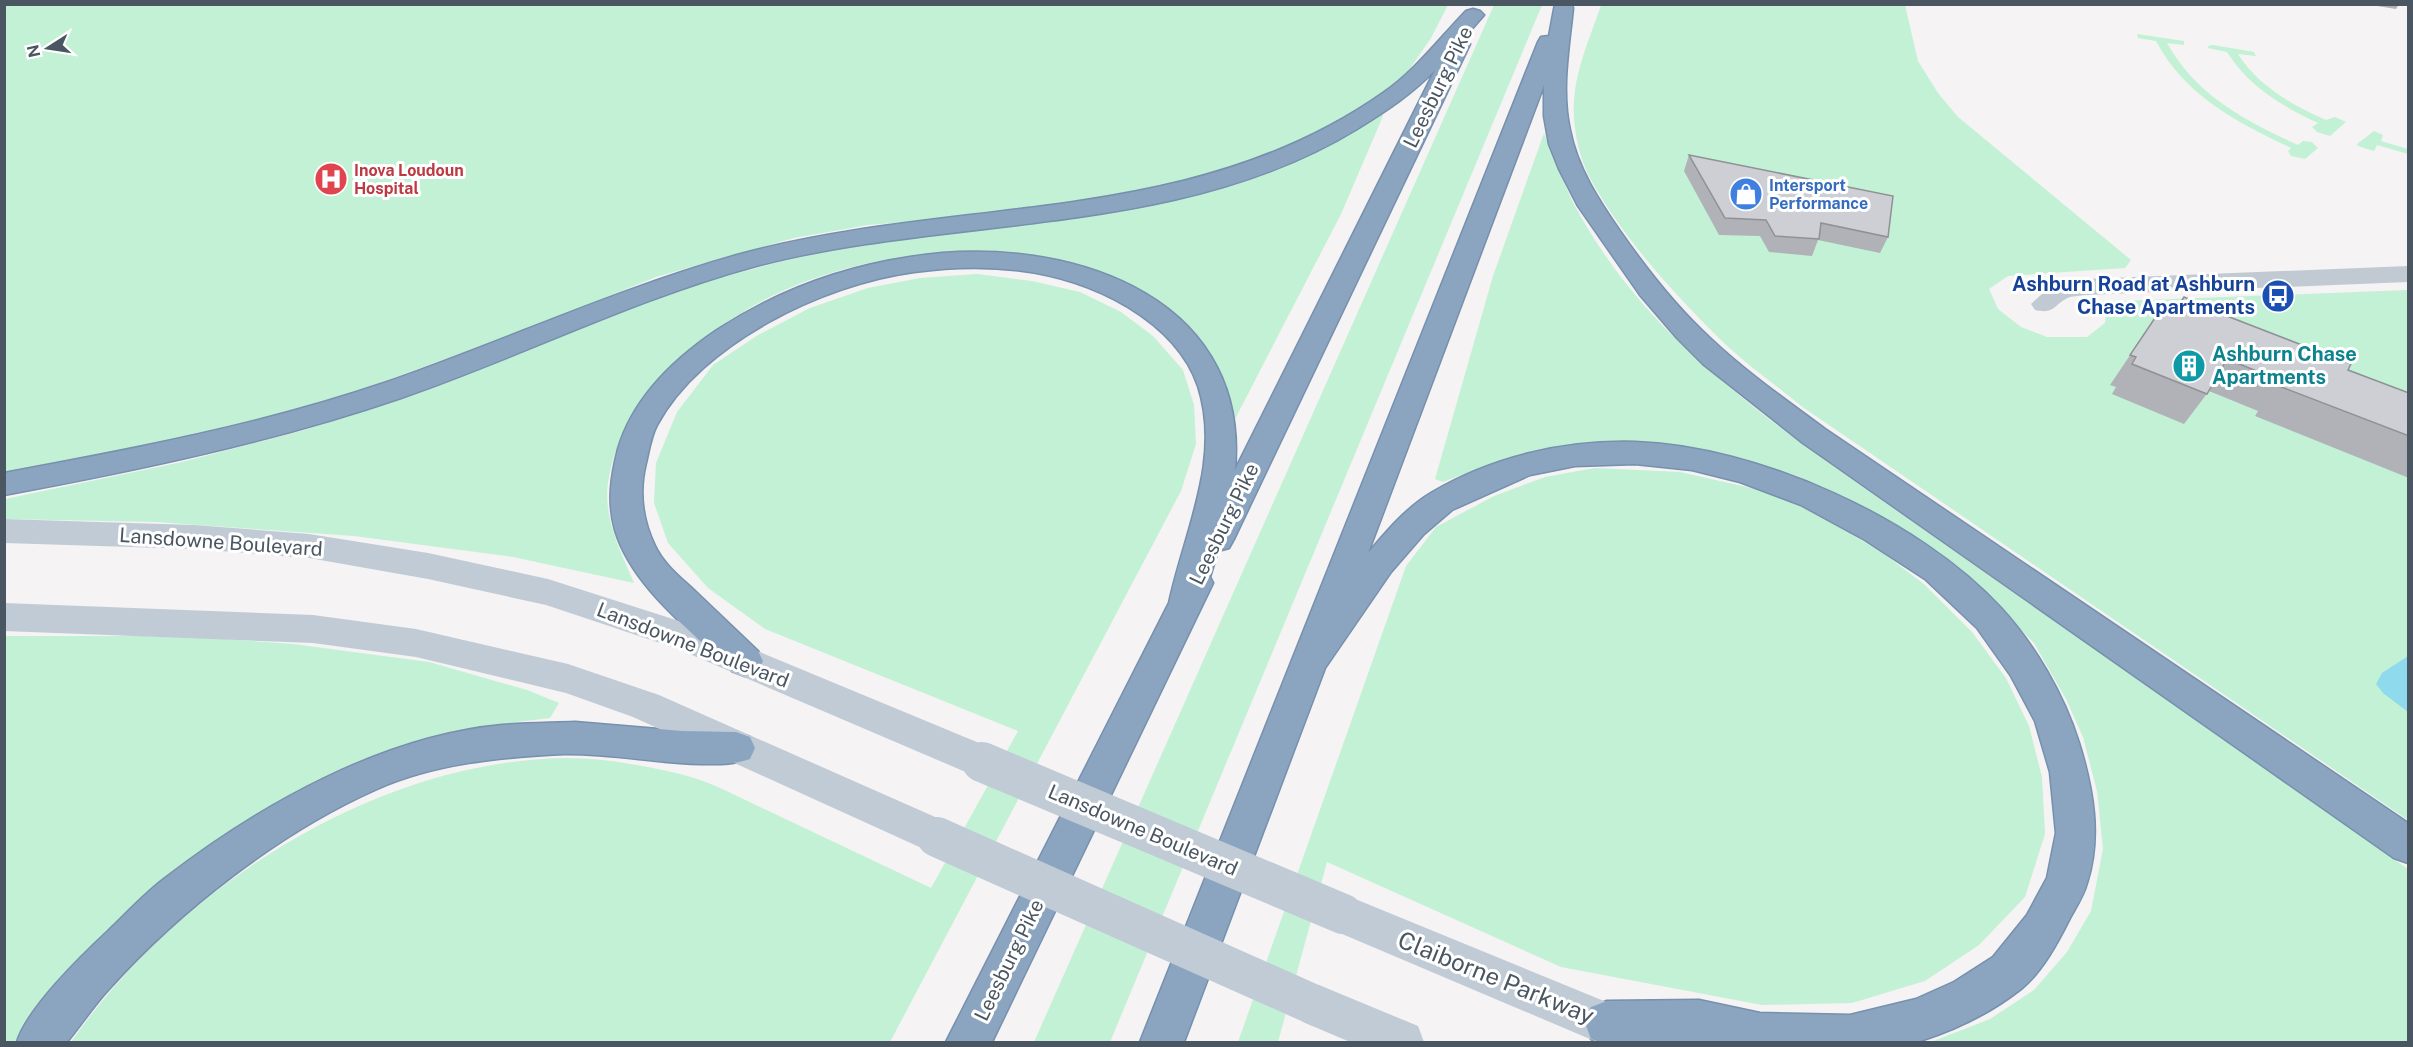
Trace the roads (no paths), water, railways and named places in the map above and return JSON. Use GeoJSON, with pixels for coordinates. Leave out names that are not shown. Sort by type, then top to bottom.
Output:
{"type":"FeatureCollection","features":[{"type":"Feature","properties":{"kind":"highway"},"geometry":{"type":"LineString","coordinates":[[1162,1042],[1564,6]]}},
{"type":"Feature","properties":{"kind":"highway"},"geometry":{"type":"LineString","coordinates":[[1564,6],[1555,104],[1558,131],[1569,166],[1621,254],[1654,296],[1700,344],[1745,384],[1814,436],[2409,845]]}},
{"type":"Feature","properties":{"kind":"highway"},"geometry":{"type":"LineString","coordinates":[[4,484],[235,437],[390,392],[670,284],[764,256],[872,234],[1113,206],[1229,178],[1297,153],[1362,118],[1395,95],[1476,10]]}},
{"type":"Feature","properties":{"kind":"highway","name":"Leesburg Pike"},"geometry":{"type":"LineString","coordinates":[[969,1042],[1476,10]]}},
{"type":"Feature","properties":{"kind":"highway"},"geometry":{"type":"LineString","coordinates":[[745,661],[652,571],[643,557],[626,515],[628,470],[641,427],[667,387],[710,348],[749,321],[791,300],[834,284],[878,271],[926,263],[1016,262],[1060,269],[1104,283],[1137,300],[1174,325],[1198,353],[1211,382],[1220,420],[1221,459],[1212,505],[1186,602]]}},
{"type":"Feature","properties":{"kind":"highway"},"geometry":{"type":"LineString","coordinates":[[1309,662],[1379,563],[1412,525],[1441,502],[1524,465],[1575,455],[1635,453],[1692,459],[1748,473],[1812,497],[1878,531],[1937,570],[1989,618],[2024,666],[2053,719],[2069,772],[2076,833],[2067,882],[2042,929],[2008,972],[1970,997],[1919,1020],[1850,1038],[1760,1036],[1699,1022],[1607,1023]]}},
{"type":"Feature","properties":{"kind":"highway"},"geometry":{"type":"LineString","coordinates":[[39,1042],[93,974],[178,893],[277,823],[367,775],[435,754],[501,741],[575,738],[682,747],[736,748]]}},
{"type":"Feature","properties":{"kind":"main road","name":"Lansdowne Boulevard"},"geometry":{"type":"LineString","coordinates":[[4,531],[183,537],[286,544],[428,566],[548,592],[658,627],[745,661],[1343,914]]}},
{"type":"Feature","properties":{"kind":"main road"},"geometry":{"type":"LineString","coordinates":[[4,617],[201,622],[302,628],[416,643],[568,679],[646,706],[736,748],[1402,1042]]}},
{"type":"Feature","properties":{"kind":"main road","name":"Claiborne Parkway"},"geometry":{"type":"LineString","coordinates":[[1343,914],[1649,1042]]}},
{"type":"Feature","properties":{"kind":"street"},"geometry":{"type":"LineString","coordinates":[[2043,304],[2061,291],[2085,287],[2409,274]]}},
{"type":"Feature","properties":{"kind":"street"},"geometry":{"type":"LineString","coordinates":[[2182,283],[2209,307]]}},
{"type":"Feature","properties":{"kind":"water"},"geometry":{"type":"Polygon","coordinates":[[[2408,656],[2408,712],[2383,693],[2376,684],[2382,673],[2408,656]]]}},
{"type":"Feature","properties":{"kind":"place","name":"Inova Loudoun Hospital"},"geometry":{"type":"Point","coordinates":[331,179]}},
{"type":"Feature","properties":{"kind":"place","name":"Intersport Performance"},"geometry":{"type":"Point","coordinates":[1746,194]}},
{"type":"Feature","properties":{"kind":"place","name":"Ashburn Road at Ashburn Chase Apartments"},"geometry":{"type":"Point","coordinates":[2278,296]}},
{"type":"Feature","properties":{"kind":"place","name":"Ashburn Chase Apartments"},"geometry":{"type":"Point","coordinates":[2189,366]}}]}
